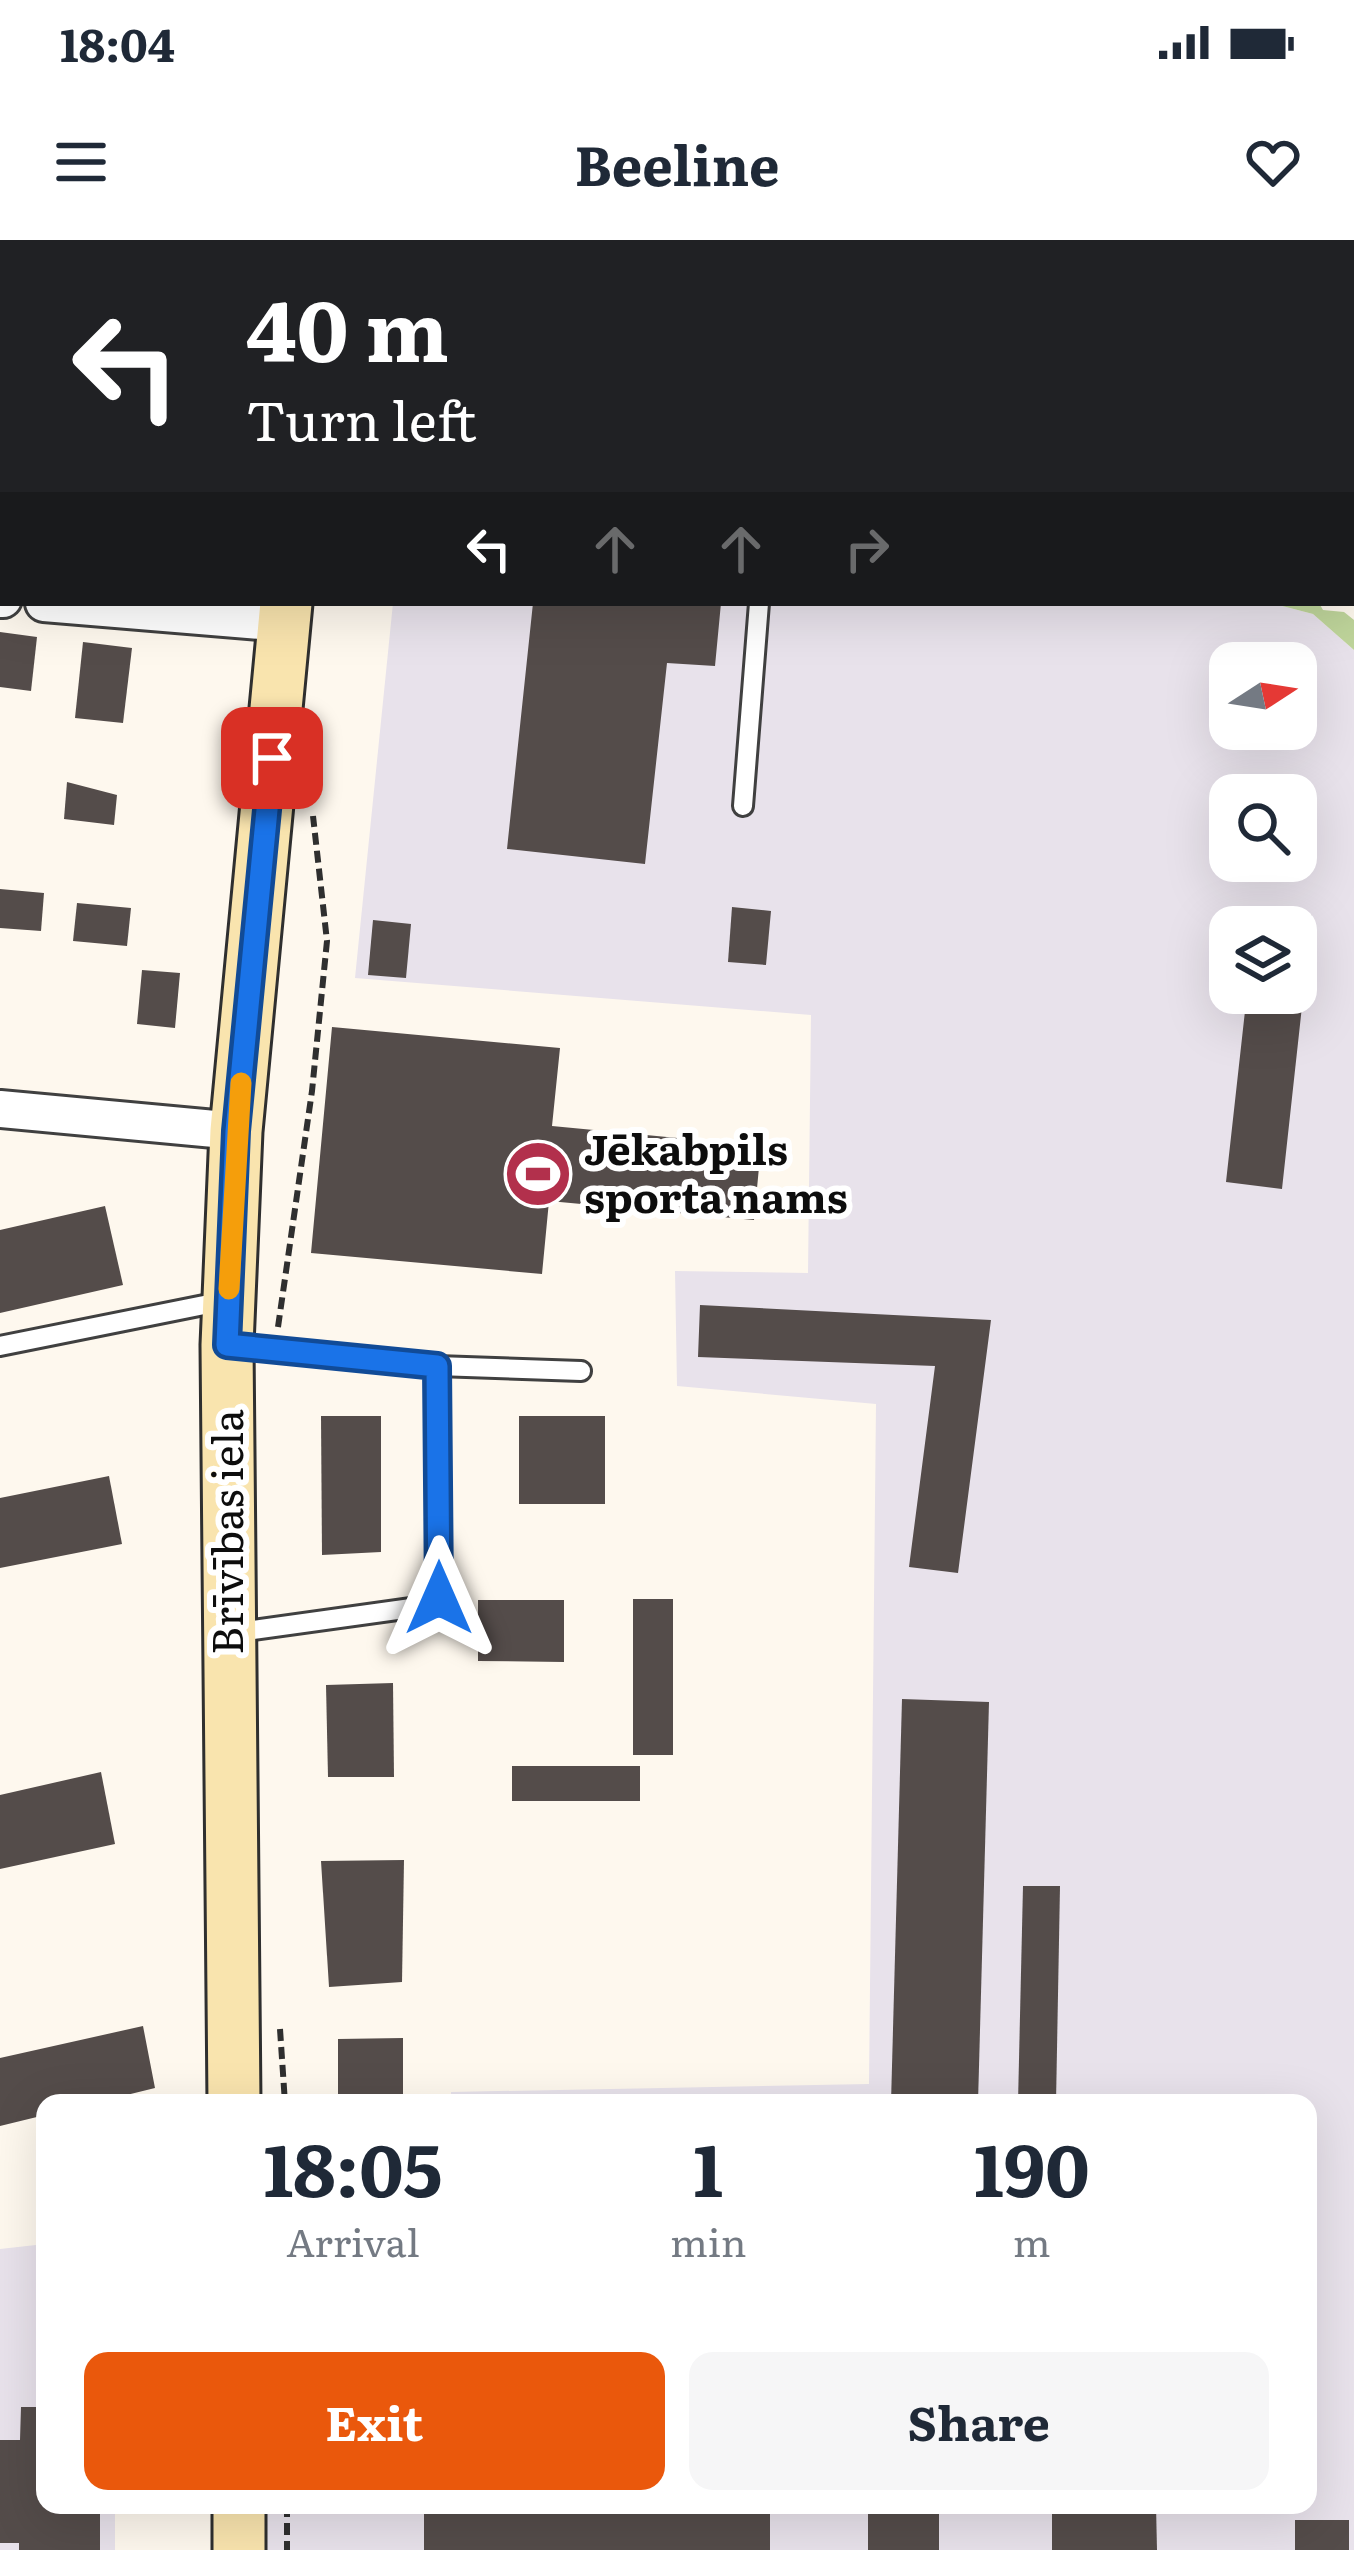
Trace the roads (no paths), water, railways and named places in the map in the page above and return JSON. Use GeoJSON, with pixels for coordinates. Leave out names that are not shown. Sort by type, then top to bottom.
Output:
{"type":"FeatureCollection","features":[{"type":"Feature","properties":{"kind":"main road","name":"Brīvības iela"},"geometry":{"type":"LineString","coordinates":[[233,2094],[228,1322],[236,1131],[285,613]]}},
{"type":"Feature","properties":{"kind":"main road"},"geometry":{"type":"LineString","coordinates":[[238,2514],[238,2550]]}},
{"type":"Feature","properties":{"kind":"street"},"geometry":{"type":"LineString","coordinates":[[116,606],[285,613]]}},
{"type":"Feature","properties":{"kind":"street"},"geometry":{"type":"LineString","coordinates":[[0,1109],[236,1131]]}},
{"type":"Feature","properties":{"kind":"lane"},"geometry":{"type":"LineString","coordinates":[[743,806],[759,606]]}},
{"type":"Feature","properties":{"kind":"lane"},"geometry":{"type":"LineString","coordinates":[[0,1346],[228,1322],[437,1366],[581,1371]]}},
{"type":"Feature","properties":{"kind":"lane"},"geometry":{"type":"LineString","coordinates":[[228,1633],[433,1606],[439,1598],[437,1366]]}},
{"type":"Feature","properties":{"kind":"place","name":"Jēkabpils sporta nams"},"geometry":{"type":"Point","coordinates":[538,1174]}}]}
